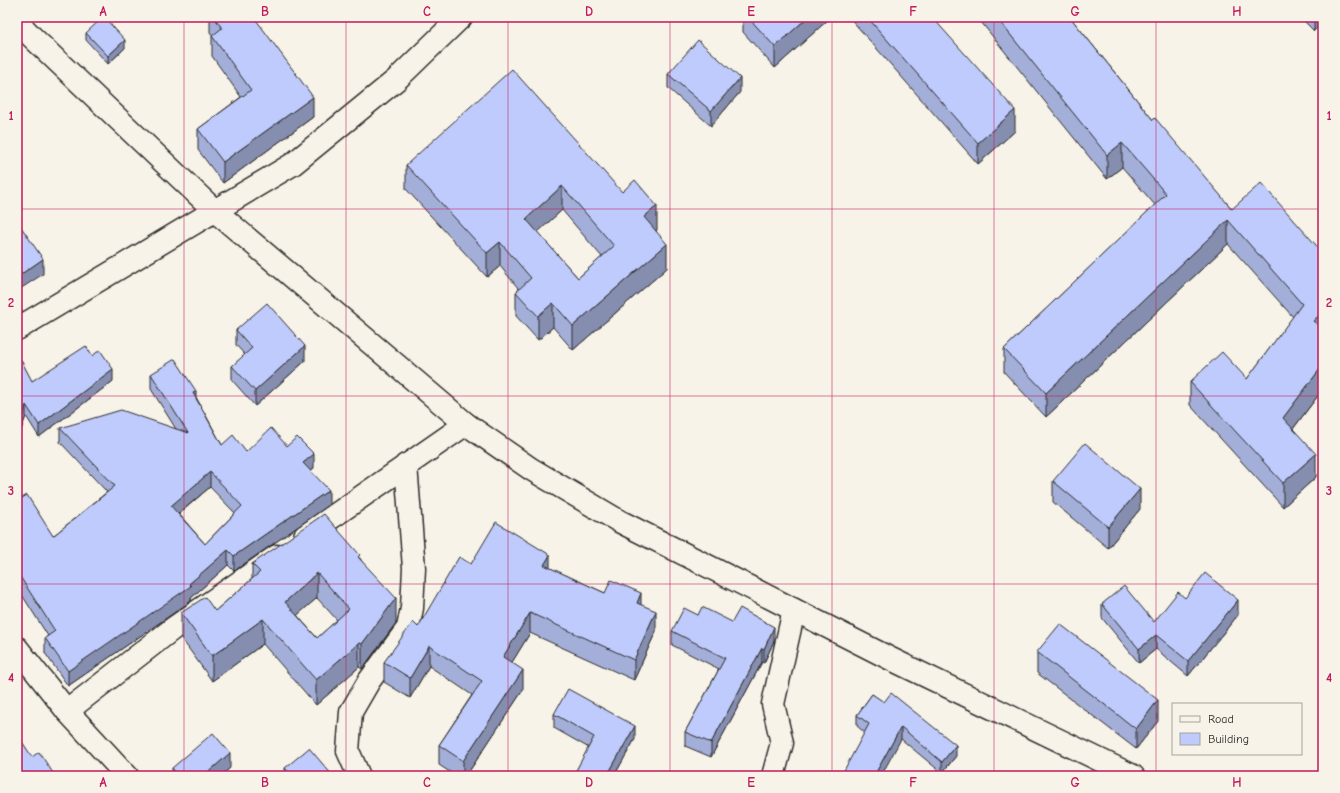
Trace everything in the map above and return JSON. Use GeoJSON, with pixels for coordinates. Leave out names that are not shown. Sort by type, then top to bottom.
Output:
{"type":"FeatureCollection","features":[{"type":"Feature","properties":{"kind":"street"},"geometry":{"type":"LineString","coordinates":[[17,329],[293,164],[396,80],[461,17]]}},
{"type":"Feature","properties":{"kind":"street"},"geometry":{"type":"LineString","coordinates":[[17,21],[38,43],[215,211],[466,424],[531,469],[619,521],[891,659],[1134,776]]}},
{"type":"Feature","properties":{"kind":"street"},"geometry":{"type":"LineString","coordinates":[[67,710],[175,627],[466,424]]}},
{"type":"Feature","properties":{"kind":"street"},"geometry":{"type":"LineString","coordinates":[[359,776],[348,751],[351,712],[368,681],[408,628],[412,608],[414,568],[406,465]]}},
{"type":"Feature","properties":{"kind":"street"},"geometry":{"type":"LineString","coordinates":[[773,776],[782,744],[773,704],[794,610]]}},
{"type":"Feature","properties":{"kind":"street"},"geometry":{"type":"LineString","coordinates":[[17,648],[67,710],[127,776]]}},
{"type":"Feature","properties":{"kind":"building"},"geometry":{"type":"Polygon","coordinates":[[[103,17],[125,40],[108,56],[86,33],[103,17]]]}},
{"type":"Feature","properties":{"kind":"building"},"geometry":{"type":"Polygon","coordinates":[[[214,17],[254,17],[313,97],[223,162],[198,129],[251,90],[212,36],[222,28],[214,17]]]}},
{"type":"Feature","properties":{"kind":"building"},"geometry":{"type":"Polygon","coordinates":[[[748,17],[808,17],[775,47],[748,17]]]}},
{"type":"Feature","properties":{"kind":"building"},"geometry":{"type":"Polygon","coordinates":[[[867,17],[932,17],[1015,110],[978,143],[867,17]]]}},
{"type":"Feature","properties":{"kind":"building"},"geometry":{"type":"Polygon","coordinates":[[[996,17],[1070,17],[1153,120],[1155,118],[1232,209],[1261,183],[1323,253],[1323,312],[1313,321],[1323,329],[1323,365],[1283,418],[1316,454],[1283,483],[1190,382],[1222,352],[1247,379],[1302,304],[1228,220],[1046,393],[1004,349],[1166,194],[1122,143],[1107,155],[996,17]]]}},
{"type":"Feature","properties":{"kind":"building"},"geometry":{"type":"Polygon","coordinates":[[[698,40],[740,78],[711,111],[668,74],[698,40]]]}},
{"type":"Feature","properties":{"kind":"building"},"geometry":{"type":"Polygon","coordinates":[[[512,69],[622,192],[635,180],[657,206],[644,217],[667,244],[573,326],[553,303],[538,316],[516,292],[531,278],[500,242],[487,253],[406,165],[512,69]],[[562,186],[526,219],[578,278],[614,246],[562,186]]]}},
{"type":"Feature","properties":{"kind":"building"},"geometry":{"type":"Polygon","coordinates":[[[17,221],[43,259],[17,277],[17,221]]]}},
{"type":"Feature","properties":{"kind":"building"},"geometry":{"type":"Polygon","coordinates":[[[267,303],[305,346],[255,391],[232,366],[252,348],[236,330],[267,303]]]}},
{"type":"Feature","properties":{"kind":"building"},"geometry":{"type":"Polygon","coordinates":[[[86,346],[92,356],[100,350],[113,369],[39,425],[26,405],[17,430],[17,362],[21,360],[32,381],[86,346]]]}},
{"type":"Feature","properties":{"kind":"building"},"geometry":{"type":"Polygon","coordinates":[[[175,359],[196,391],[193,393],[222,445],[233,435],[246,452],[271,428],[287,446],[297,437],[314,454],[303,463],[329,490],[234,556],[228,550],[189,584],[191,586],[68,671],[45,638],[55,631],[17,572],[17,501],[27,495],[53,536],[115,486],[60,428],[121,410],[188,433],[151,374],[175,359]],[[210,472],[171,506],[205,544],[242,506],[210,472]]]}},
{"type":"Feature","properties":{"kind":"building"},"geometry":{"type":"Polygon","coordinates":[[[1085,443],[1140,489],[1108,527],[1053,481],[1085,443]]]}},
{"type":"Feature","properties":{"kind":"building"},"geometry":{"type":"Polygon","coordinates":[[[324,514],[360,555],[358,557],[396,598],[362,644],[359,643],[316,680],[263,619],[212,656],[181,613],[205,597],[215,611],[260,572],[252,564],[324,514]],[[317,573],[285,602],[317,638],[349,609],[317,573]]]}},
{"type":"Feature","properties":{"kind":"building"},"geometry":{"type":"Polygon","coordinates":[[[496,522],[550,555],[544,565],[605,593],[611,580],[641,593],[637,603],[656,611],[634,660],[530,613],[503,657],[523,670],[463,761],[439,745],[482,681],[429,646],[410,678],[384,662],[413,622],[418,627],[459,557],[471,564],[496,522]]]}},
{"type":"Feature","properties":{"kind":"building"},"geometry":{"type":"Polygon","coordinates":[[[1205,573],[1238,600],[1188,661],[1156,635],[1139,649],[1102,604],[1124,586],[1154,622],[1178,592],[1185,598],[1205,573]]]}},
{"type":"Feature","properties":{"kind":"building"},"geometry":{"type":"Polygon","coordinates":[[[702,607],[732,622],[740,608],[774,627],[764,649],[762,648],[711,743],[685,732],[725,658],[672,631],[684,608],[698,615],[702,607]]]}},
{"type":"Feature","properties":{"kind":"building"},"geometry":{"type":"Polygon","coordinates":[[[1060,624],[1158,700],[1136,729],[1037,652],[1060,624]]]}},
{"type":"Feature","properties":{"kind":"building"},"geometry":{"type":"Polygon","coordinates":[[[568,689],[635,726],[607,776],[573,776],[594,737],[554,714],[568,689]]]}},
{"type":"Feature","properties":{"kind":"building"},"geometry":{"type":"Polygon","coordinates":[[[891,693],[956,745],[942,762],[901,727],[874,776],[841,776],[869,724],[857,715],[872,694],[884,702],[891,693]]]}},
{"type":"Feature","properties":{"kind":"building"},"geometry":{"type":"Polygon","coordinates":[[[213,733],[230,753],[204,776],[179,776],[172,768],[213,733]]]}},
{"type":"Feature","properties":{"kind":"building"},"geometry":{"type":"Polygon","coordinates":[[[17,734],[32,757],[39,752],[55,776],[17,776],[17,734]]]}},
{"type":"Feature","properties":{"kind":"building"},"geometry":{"type":"Polygon","coordinates":[[[309,748],[333,776],[292,776],[285,768],[309,748]]]}}]}
